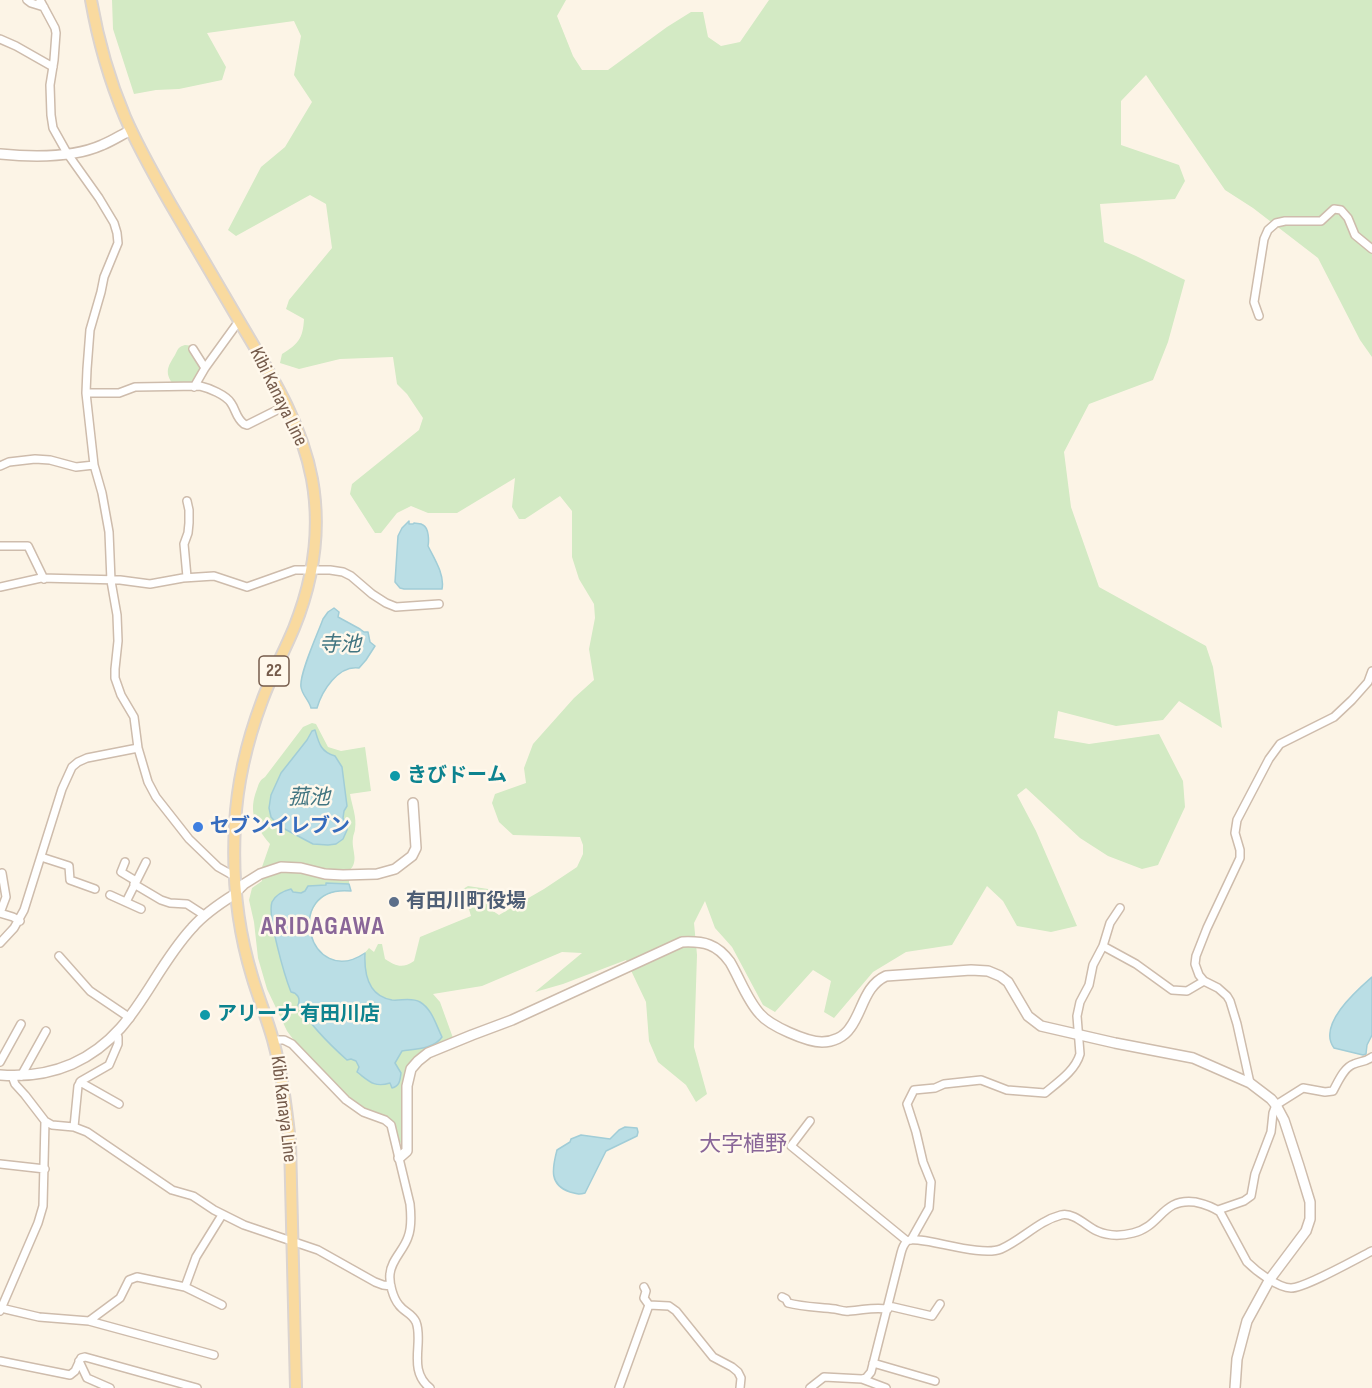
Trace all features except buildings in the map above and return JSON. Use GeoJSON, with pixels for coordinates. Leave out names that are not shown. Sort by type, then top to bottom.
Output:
{"type":"FeatureCollection","features":[{"type":"Feature","properties":{"kind":"main road","name":"Kibi Kanaya Line"},"geometry":{"type":"LineString","coordinates":[[90,0],[99,44],[130,130],[150,170],[287,405],[301,437],[312,481],[315,526],[311,571],[300,611],[262,700],[247,749],[240,777],[236,813],[234,876],[244,947],[273,1040],[284,1095],[290,1142],[296,1388]]}},
{"type":"Feature","properties":{"kind":"street"},"geometry":{"type":"LineString","coordinates":[[27,0],[31,3],[42,3],[55,28],[56,43],[50,85],[53,129],[99,198],[114,223],[117,233],[118,243],[104,277],[90,330],[86,393],[94,465],[109,532],[111,580],[116,604],[118,633],[115,678],[121,695],[134,717],[138,748],[147,782],[189,839],[218,867],[234,876]]}},
{"type":"Feature","properties":{"kind":"street"},"geometry":{"type":"LineString","coordinates":[[0,39],[52,67]]}},
{"type":"Feature","properties":{"kind":"street"},"geometry":{"type":"LineString","coordinates":[[0,154],[29,156],[67,153],[102,145],[130,130]]}},
{"type":"Feature","properties":{"kind":"street"},"geometry":{"type":"LineString","coordinates":[[1258,316],[1254,302],[1257,274],[1264,240],[1268,230],[1276,223],[1321,221],[1334,209],[1341,210],[1355,235],[1372,249]]}},
{"type":"Feature","properties":{"kind":"street"},"geometry":{"type":"LineString","coordinates":[[194,387],[239,321]]}},
{"type":"Feature","properties":{"kind":"street"},"geometry":{"type":"LineString","coordinates":[[193,349],[205,368]]}},
{"type":"Feature","properties":{"kind":"street"},"geometry":{"type":"LineString","coordinates":[[86,393],[119,393],[135,387],[208,388],[231,401],[238,418],[247,425],[287,405]]}},
{"type":"Feature","properties":{"kind":"street"},"geometry":{"type":"LineString","coordinates":[[0,466],[5,463],[35,459],[76,466],[94,465]]}},
{"type":"Feature","properties":{"kind":"street"},"geometry":{"type":"LineString","coordinates":[[187,501],[189,523],[184,544],[187,577]]}},
{"type":"Feature","properties":{"kind":"street"},"geometry":{"type":"LineString","coordinates":[[0,546],[28,546],[44,579]]}},
{"type":"Feature","properties":{"kind":"street"},"geometry":{"type":"LineString","coordinates":[[0,587],[44,579],[136,581],[150,584],[187,577],[214,576],[247,587],[295,570],[330,570],[343,572],[358,580],[372,594],[396,607],[439,604]]}},
{"type":"Feature","properties":{"kind":"street"},"geometry":{"type":"LineString","coordinates":[[1250,1083],[1230,1001],[1218,988],[1203,981],[1195,964],[1196,956],[1240,858],[1235,833],[1237,820],[1269,759],[1280,744],[1334,717],[1368,682],[1372,671]]}},
{"type":"Feature","properties":{"kind":"street"},"geometry":{"type":"LineString","coordinates":[[0,944],[20,921],[62,789],[72,767],[87,758],[138,748]]}},
{"type":"Feature","properties":{"kind":"street"},"geometry":{"type":"LineString","coordinates":[[0,1074],[17,1076],[51,1071],[73,1064],[96,1051],[130,1018],[178,945],[204,915],[260,874],[281,867],[343,875],[377,874],[395,869],[412,856],[416,848],[413,803]]}},
{"type":"Feature","properties":{"kind":"street"},"geometry":{"type":"LineString","coordinates":[[41,857],[69,866],[70,880],[94,889]]}},
{"type":"Feature","properties":{"kind":"street"},"geometry":{"type":"LineString","coordinates":[[125,862],[120,872],[161,900],[187,904],[204,915]]}},
{"type":"Feature","properties":{"kind":"street"},"geometry":{"type":"LineString","coordinates":[[126,902],[146,862]]}},
{"type":"Feature","properties":{"kind":"street"},"geometry":{"type":"LineString","coordinates":[[2,873],[6,897],[0,913],[20,921]]}},
{"type":"Feature","properties":{"kind":"street"},"geometry":{"type":"LineString","coordinates":[[110,895],[141,909]]}},
{"type":"Feature","properties":{"kind":"street"},"geometry":{"type":"LineString","coordinates":[[862,1379],[869,1376],[901,1253],[929,1208],[930,1182],[907,1104],[914,1090],[981,1080],[1007,1090],[1045,1093],[1064,1078],[1080,1054],[1078,1010],[1110,923],[1120,908]]}},
{"type":"Feature","properties":{"kind":"street"},"geometry":{"type":"LineString","coordinates":[[399,1158],[407,1151],[406,1086],[411,1069],[428,1053],[512,1020],[682,942],[706,943],[726,955],[755,1008],[763,1018],[786,1031],[815,1041],[829,1042],[847,1032],[866,995],[876,982],[886,976],[976,969],[988,971],[1008,982],[1028,1016],[1051,1029],[1193,1058],[1250,1083],[1265,1093],[1276,1105],[1284,1120],[1302,1175],[1311,1214],[1306,1231],[1296,1247],[1270,1279],[1252,1308],[1242,1334],[1235,1388]]}},
{"type":"Feature","properties":{"kind":"street"},"geometry":{"type":"LineString","coordinates":[[1103,946],[1136,964],[1172,990],[1186,991],[1203,981]]}},
{"type":"Feature","properties":{"kind":"street"},"geometry":{"type":"LineString","coordinates":[[59,956],[90,991],[130,1018]]}},
{"type":"Feature","properties":{"kind":"street"},"geometry":{"type":"LineString","coordinates":[[0,1062],[21,1024]]}},
{"type":"Feature","properties":{"kind":"street"},"geometry":{"type":"LineString","coordinates":[[46,1031],[17,1076],[15,1084],[45,1121],[52,1125],[74,1127],[87,1132],[172,1190],[193,1196],[222,1215],[251,1228],[318,1250],[375,1282],[391,1286]]}},
{"type":"Feature","properties":{"kind":"street"},"geometry":{"type":"LineString","coordinates":[[74,1127],[76,1091],[80,1082],[110,1065],[118,1044],[116,1034]]}},
{"type":"Feature","properties":{"kind":"street"},"geometry":{"type":"LineString","coordinates":[[273,1040],[284,1040],[292,1044],[346,1100],[363,1112],[388,1122],[392,1129],[410,1204],[410,1228],[406,1242],[392,1266],[391,1286],[399,1305],[415,1321],[418,1368],[423,1380],[430,1388]]}},
{"type":"Feature","properties":{"kind":"street"},"geometry":{"type":"LineString","coordinates":[[1218,1210],[1244,1201],[1251,1196],[1255,1174],[1271,1132],[1276,1105],[1303,1088],[1333,1091],[1352,1064],[1365,1062],[1372,1057]]}},
{"type":"Feature","properties":{"kind":"street"},"geometry":{"type":"LineString","coordinates":[[80,1082],[120,1104]]}},
{"type":"Feature","properties":{"kind":"street"},"geometry":{"type":"LineString","coordinates":[[45,1121],[44,1206],[1,1309],[39,1317],[89,1321],[214,1355]]}},
{"type":"Feature","properties":{"kind":"street"},"geometry":{"type":"LineString","coordinates":[[810,1121],[791,1146],[909,1240],[918,1239],[992,1252],[1011,1244],[1061,1215],[1072,1216],[1105,1234],[1121,1235],[1146,1228],[1175,1203],[1199,1203],[1218,1210],[1247,1262],[1284,1287],[1299,1288],[1372,1251]]}},
{"type":"Feature","properties":{"kind":"street"},"geometry":{"type":"LineString","coordinates":[[0,1164],[45,1169]]}},
{"type":"Feature","properties":{"kind":"street"},"geometry":{"type":"LineString","coordinates":[[185,1287],[196,1257],[222,1215]]}},
{"type":"Feature","properties":{"kind":"street"},"geometry":{"type":"LineString","coordinates":[[89,1321],[120,1298],[129,1280],[136,1277],[185,1287],[222,1305]]}},
{"type":"Feature","properties":{"kind":"street"},"geometry":{"type":"LineString","coordinates":[[644,1287],[646,1289],[644,1298],[649,1305]]}},
{"type":"Feature","properties":{"kind":"street"},"geometry":{"type":"LineString","coordinates":[[782,1297],[790,1304],[814,1308],[845,1311],[888,1307],[932,1316],[940,1304]]}},
{"type":"Feature","properties":{"kind":"street"},"geometry":{"type":"LineString","coordinates":[[619,1388],[649,1305]]}},
{"type":"Feature","properties":{"kind":"street"},"geometry":{"type":"LineString","coordinates":[[649,1305],[669,1306],[676,1311],[710,1354],[732,1366],[738,1372],[741,1378],[740,1388]]}},
{"type":"Feature","properties":{"kind":"street"},"geometry":{"type":"LineString","coordinates":[[0,1361],[70,1375],[75,1371],[81,1358],[86,1357],[197,1388]]}},
{"type":"Feature","properties":{"kind":"street"},"geometry":{"type":"LineString","coordinates":[[79,1361],[87,1378],[110,1388]]}},
{"type":"Feature","properties":{"kind":"street"},"geometry":{"type":"LineString","coordinates":[[873,1363],[935,1381]]}},
{"type":"Feature","properties":{"kind":"street"},"geometry":{"type":"LineString","coordinates":[[810,1388],[824,1377],[862,1379],[881,1387]]}},
{"type":"Feature","properties":{"kind":"green space"},"geometry":{"type":"Polygon","coordinates":[[[112,0],[566,0],[557,16],[573,56],[582,70],[608,70],[691,12],[703,12],[708,37],[721,46],[740,42],[769,0],[1372,0],[1372,357],[1360,340],[1318,258],[1253,208],[1225,190],[1146,75],[1121,101],[1121,145],[1179,165],[1185,181],[1175,199],[1100,204],[1104,242],[1185,280],[1168,342],[1153,380],[1089,404],[1064,452],[1071,507],[1099,587],[1206,646],[1213,667],[1222,728],[1179,701],[1163,720],[1116,726],[1058,711],[1054,738],[1089,744],[1159,734],[1183,781],[1185,807],[1158,865],[1142,869],[1108,856],[1080,838],[1026,788],[1017,795],[1036,831],[1077,926],[1051,932],[1017,926],[1003,901],[987,886],[952,945],[906,952],[873,972],[834,1018],[824,1012],[831,981],[813,970],[775,1012],[763,1005],[732,947],[715,928],[705,901],[694,923],[697,955],[694,1047],[707,1094],[696,1102],[686,1085],[658,1062],[649,1041],[646,1002],[626,960],[535,992],[582,953],[562,952],[482,986],[433,994],[440,1002],[453,1038],[423,1052],[409,1064],[403,1090],[403,1142],[399,1143],[392,1122],[361,1107],[346,1096],[296,1043],[287,1031],[267,989],[258,958],[249,900],[252,888],[262,881],[262,867],[270,844],[254,818],[254,797],[258,785],[303,727],[312,723],[316,724],[328,747],[341,751],[365,747],[371,791],[350,794],[355,816],[353,842],[355,859],[349,871],[351,891],[333,892],[320,900],[312,911],[309,924],[311,938],[318,950],[329,958],[352,960],[369,948],[374,952],[378,944],[382,944],[385,959],[396,965],[406,965],[414,961],[420,937],[471,916],[463,889],[468,886],[488,889],[490,909],[499,915],[577,867],[583,854],[580,837],[513,835],[499,822],[492,803],[495,794],[526,783],[524,768],[533,744],[574,698],[594,680],[589,649],[595,618],[594,604],[579,579],[572,557],[572,511],[560,496],[525,519],[519,519],[512,507],[515,478],[457,513],[428,513],[411,506],[397,513],[381,533],[375,533],[350,494],[352,484],[419,430],[423,418],[407,394],[397,384],[393,357],[340,359],[299,369],[280,363],[282,354],[299,340],[304,319],[286,309],[289,300],[332,248],[326,204],[310,195],[236,236],[228,230],[261,167],[285,147],[312,102],[294,75],[301,36],[294,21],[207,33],[226,67],[222,80],[179,89],[134,94],[113,29],[112,0]]]}},
{"type":"Feature","properties":{"kind":"green space"},"geometry":{"type":"Polygon","coordinates":[[[185,345],[194,346],[205,364],[192,384],[172,383],[168,375],[169,365],[179,348],[185,345]]]}},
{"type":"Feature","properties":{"kind":"water"},"geometry":{"type":"Polygon","coordinates":[[[409,521],[409,524],[421,524],[426,529],[428,546],[440,572],[442,589],[404,589],[395,582],[398,536],[409,521]]]}},
{"type":"Feature","properties":{"kind":"water","name":"寺池"},"geometry":{"type":"Polygon","coordinates":[[[334,608],[339,612],[338,617],[368,632],[370,642],[375,646],[359,668],[344,671],[332,680],[317,708],[311,708],[302,690],[301,681],[309,653],[323,619],[334,608]]]}},
{"type":"Feature","properties":{"kind":"water","name":"菰池"},"geometry":{"type":"Polygon","coordinates":[[[315,730],[321,747],[335,756],[342,767],[347,806],[343,818],[347,830],[343,839],[336,844],[313,844],[279,826],[271,817],[269,808],[271,795],[281,773],[315,730]]]}},
{"type":"Feature","properties":{"kind":"water"},"geometry":{"type":"Polygon","coordinates":[[[326,883],[349,884],[351,891],[329,893],[316,903],[310,918],[311,934],[318,948],[329,958],[345,961],[365,953],[365,968],[373,989],[384,998],[410,999],[420,1002],[431,1013],[442,1037],[429,1046],[402,1051],[395,1063],[401,1073],[400,1080],[397,1086],[392,1088],[390,1083],[376,1084],[357,1072],[359,1067],[356,1061],[347,1060],[308,1020],[298,1005],[298,996],[291,992],[288,984],[274,933],[272,902],[285,891],[291,889],[293,892],[301,893],[308,886],[326,885],[326,883]]]}},
{"type":"Feature","properties":{"kind":"water"},"geometry":{"type":"Polygon","coordinates":[[[1372,977],[1372,1035],[1366,1054],[1334,1048],[1330,1039],[1334,1019],[1348,1000],[1372,977]]]}},
{"type":"Feature","properties":{"kind":"water"},"geometry":{"type":"Polygon","coordinates":[[[625,1127],[637,1128],[637,1136],[606,1151],[585,1193],[570,1192],[558,1185],[553,1170],[557,1150],[571,1139],[581,1135],[610,1139],[625,1127]]]}},
{"type":"Feature","properties":{"kind":"place","name":"きびドーム"},"geometry":{"type":"Point","coordinates":[395,776]}},
{"type":"Feature","properties":{"kind":"place","name":"セブンイレブン"},"geometry":{"type":"Point","coordinates":[198,827]}},
{"type":"Feature","properties":{"kind":"place","name":"有田川町役場"},"geometry":{"type":"Point","coordinates":[394,902]}},
{"type":"Feature","properties":{"kind":"place","name":"アリーナ 有田川店"},"geometry":{"type":"Point","coordinates":[205,1015]}},
{"type":"Feature","properties":{"kind":"district","name":"ARIDAGAWA"},"geometry":{"type":"Point","coordinates":[323,927]}},
{"type":"Feature","properties":{"kind":"district","name":"大字植野"},"geometry":{"type":"Point","coordinates":[743,1145]}}]}
